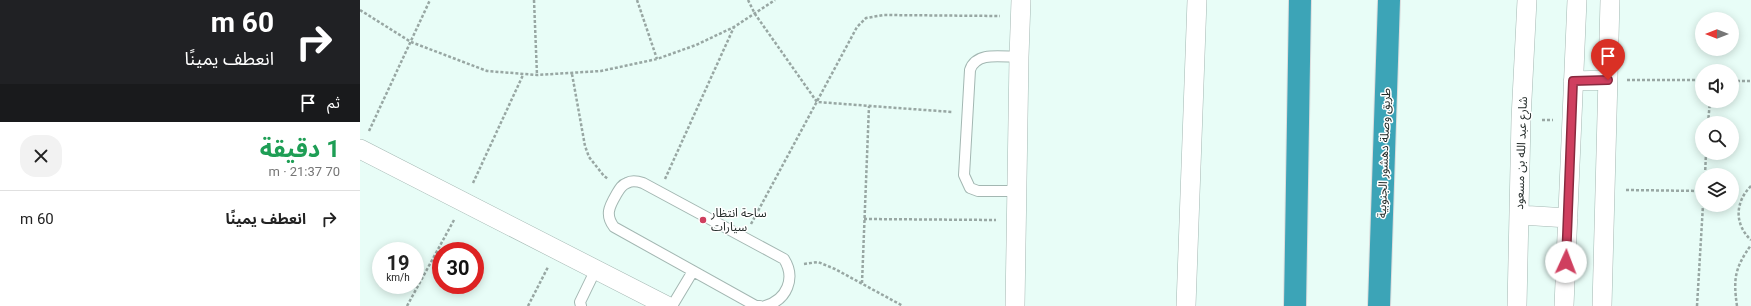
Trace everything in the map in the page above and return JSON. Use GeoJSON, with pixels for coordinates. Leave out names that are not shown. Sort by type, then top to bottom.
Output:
{"type":"FeatureCollection","features":[{"type":"Feature","properties":{"kind":"highway"},"geometry":{"type":"LineString","coordinates":[[1295,306],[1300,0]]}},
{"type":"Feature","properties":{"kind":"highway","name":"طريق وصلة دهشور الجنوبية"},"geometry":{"type":"LineString","coordinates":[[1379,306],[1389,0]]}},
{"type":"Feature","properties":{"kind":"street"},"geometry":{"type":"LineString","coordinates":[[1186,306],[1198,0]]}},
{"type":"Feature","properties":{"kind":"street","name":"شارع عبد الله بن مسعود"},"geometry":{"type":"LineString","coordinates":[[1517,306],[1521,119],[1527,0]]}},
{"type":"Feature","properties":{"kind":"street"},"geometry":{"type":"LineString","coordinates":[[1564,306],[1577,0]]}},
{"type":"Feature","properties":{"kind":"street"},"geometry":{"type":"LineString","coordinates":[[1602,306],[1610,0]]}},
{"type":"Feature","properties":{"kind":"street"},"geometry":{"type":"LineString","coordinates":[[1015,306],[1016,191],[1021,8]]}},
{"type":"Feature","properties":{"kind":"street"},"geometry":{"type":"LineString","coordinates":[[1573,81],[1608,80]]}},
{"type":"Feature","properties":{"kind":"street"},"geometry":{"type":"LineString","coordinates":[[360,149],[667,306]]}},
{"type":"Feature","properties":{"kind":"street"},"geometry":{"type":"LineString","coordinates":[[1519,215],[1568,218]]}},
{"type":"Feature","properties":{"kind":"lane"},"geometry":{"type":"LineString","coordinates":[[1016,191],[978,191],[970,188],[964,175],[970,70],[972,64],[981,57],[1019,58]]}},
{"type":"Feature","properties":{"kind":"lane"},"geometry":{"type":"LineString","coordinates":[[760,306],[756,306],[614,227],[609,221],[609,207],[620,187],[635,181],[642,183],[784,259],[789,266],[789,283],[780,299],[773,304],[765,306]]}},
{"type":"Feature","properties":{"kind":"lane"},"geometry":{"type":"LineString","coordinates":[[581,306],[580,302],[596,269]]}},
{"type":"Feature","properties":{"kind":"lane"},"geometry":{"type":"LineString","coordinates":[[672,306],[693,271]]}},
{"type":"Feature","properties":{"kind":"path"},"geometry":{"type":"LineString","coordinates":[[360,149],[430,0]]}},
{"type":"Feature","properties":{"kind":"path"},"geometry":{"type":"LineString","coordinates":[[534,0],[536,75]]}},
{"type":"Feature","properties":{"kind":"path"},"geometry":{"type":"LineString","coordinates":[[637,0],[657,59]]}},
{"type":"Feature","properties":{"kind":"path"},"geometry":{"type":"LineString","coordinates":[[748,0],[755,14],[816,102]]}},
{"type":"Feature","properties":{"kind":"path"},"geometry":{"type":"LineString","coordinates":[[360,10],[411,42],[487,71],[536,75],[572,74],[629,66],[657,59],[734,27],[774,0]]}},
{"type":"Feature","properties":{"kind":"path"},"geometry":{"type":"LineString","coordinates":[[744,237],[857,27],[866,18],[884,15],[1021,8]]}},
{"type":"Feature","properties":{"kind":"path"},"geometry":{"type":"LineString","coordinates":[[660,192],[734,27]]}},
{"type":"Feature","properties":{"kind":"path"},"geometry":{"type":"LineString","coordinates":[[572,74],[585,146],[589,157],[604,176],[620,187]]}},
{"type":"Feature","properties":{"kind":"path"},"geometry":{"type":"LineString","coordinates":[[1608,80],[1695,80]]}},
{"type":"Feature","properties":{"kind":"path"},"geometry":{"type":"LineString","coordinates":[[1739,80],[1751,81]]}},
{"type":"Feature","properties":{"kind":"path"},"geometry":{"type":"LineString","coordinates":[[816,102],[967,113]]}},
{"type":"Feature","properties":{"kind":"path"},"geometry":{"type":"LineString","coordinates":[[862,284],[869,106]]}},
{"type":"Feature","properties":{"kind":"path"},"geometry":{"type":"LineString","coordinates":[[1521,119],[1572,121]]}},
{"type":"Feature","properties":{"kind":"path"},"geometry":{"type":"LineString","coordinates":[[1751,186],[1744,193],[1740,202],[1738,214],[1740,224],[1745,234],[1751,240]]}},
{"type":"Feature","properties":{"kind":"path"},"geometry":{"type":"LineString","coordinates":[[1605,190],[1695,191]]}},
{"type":"Feature","properties":{"kind":"path"},"geometry":{"type":"LineString","coordinates":[[1697,306],[1703,212]]}},
{"type":"Feature","properties":{"kind":"path"},"geometry":{"type":"LineString","coordinates":[[864,218],[1016,220]]}},
{"type":"Feature","properties":{"kind":"path"},"geometry":{"type":"LineString","coordinates":[[1737,306],[1734,285],[1739,261],[1751,244]]}},
{"type":"Feature","properties":{"kind":"path"},"geometry":{"type":"LineString","coordinates":[[528,306],[558,249]]}},
{"type":"Feature","properties":{"kind":"path"},"geometry":{"type":"LineString","coordinates":[[790,274],[803,264],[818,262],[903,306]]}},
{"type":"Feature","properties":{"kind":"place","name":"ساحة انتظار سيارات"},"geometry":{"type":"Point","coordinates":[703,220]}},
{"type":"Feature","properties":{"kind":"route"},"geometry":{"type":"LineString","coordinates":[[1566,262],[1573,81],[1608,80]]}}]}
